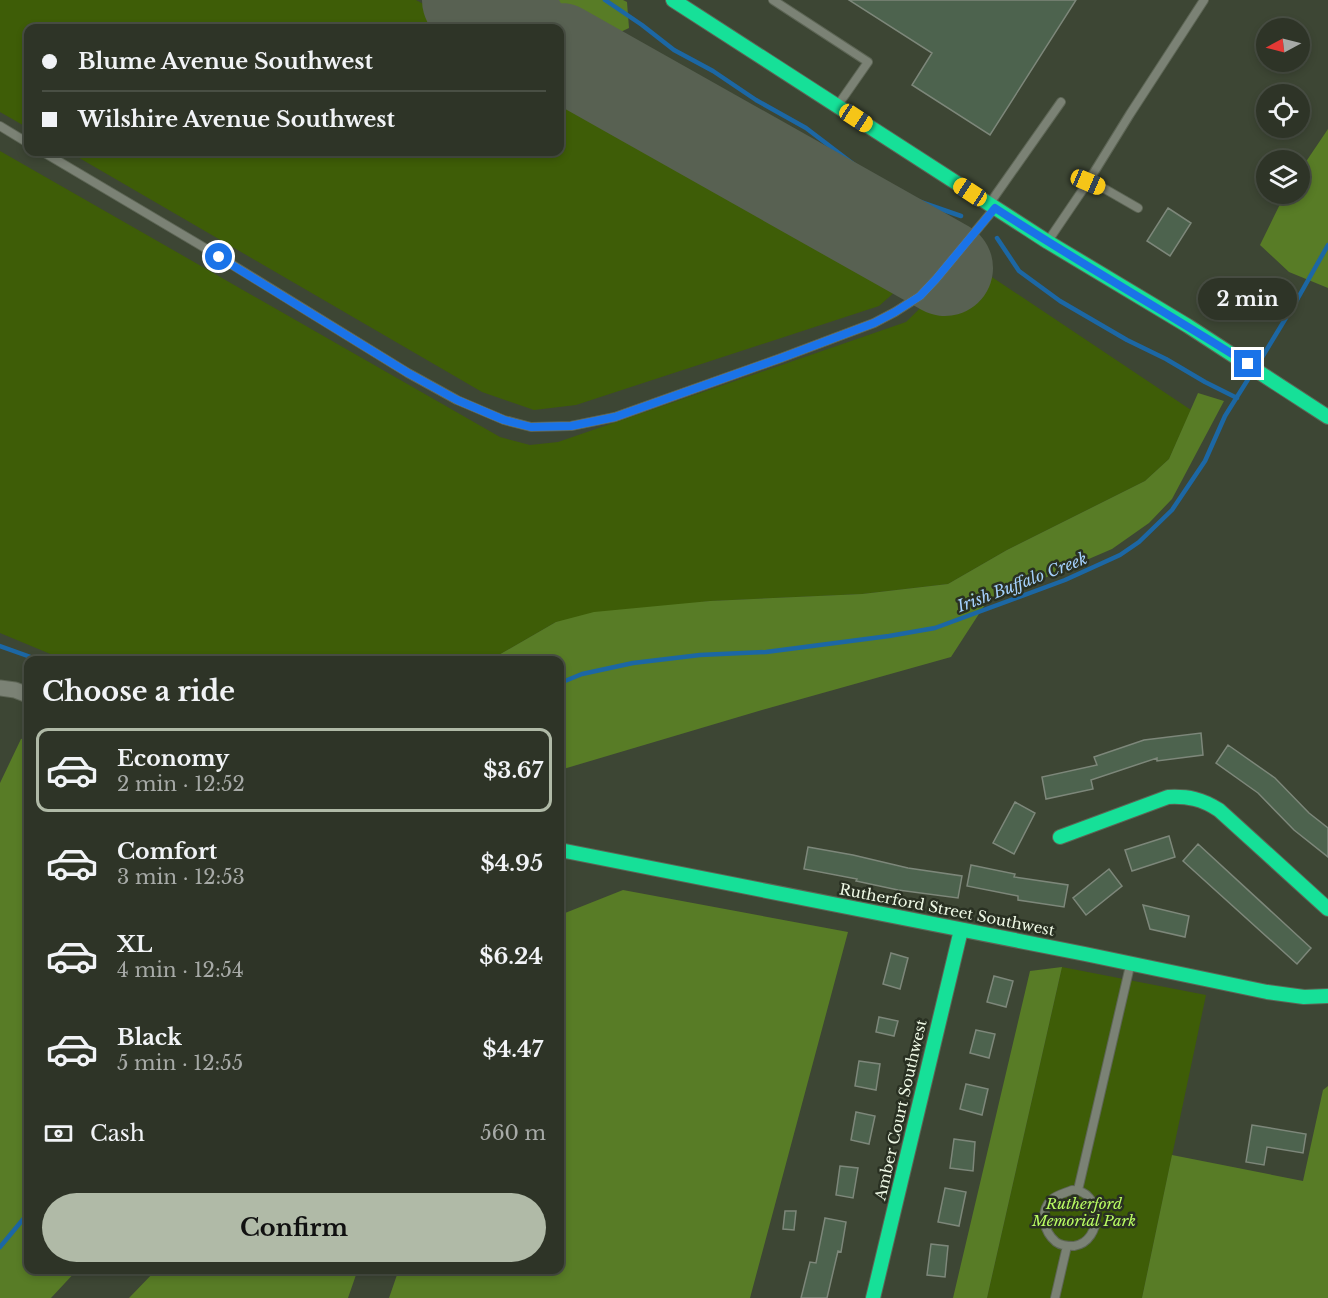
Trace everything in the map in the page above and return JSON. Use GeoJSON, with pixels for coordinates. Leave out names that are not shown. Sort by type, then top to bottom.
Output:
{"type":"FeatureCollection","features":[{"type":"Feature","properties":{"kind":"street"},"geometry":{"type":"LineString","coordinates":[[675,1],[1048,242],[1208,339],[1328,417]]}},
{"type":"Feature","properties":{"kind":"street"},"geometry":{"type":"LineString","coordinates":[[0,688],[24,693]]}},
{"type":"Feature","properties":{"kind":"street"},"geometry":{"type":"LineString","coordinates":[[1060,837],[1168,797],[1195,797],[1219,810],[1328,909]]}},
{"type":"Feature","properties":{"kind":"street","name":"Rutherford Street Southwest"},"geometry":{"type":"LineString","coordinates":[[564,851],[1289,996],[1328,996]]}},
{"type":"Feature","properties":{"kind":"street","name":"Amber Court Southwest"},"geometry":{"type":"LineString","coordinates":[[873,1298],[961,930]]}},
{"type":"Feature","properties":{"kind":"lane"},"geometry":{"type":"LineString","coordinates":[[773,0],[868,62],[837,106]]}},
{"type":"Feature","properties":{"kind":"lane"},"geometry":{"type":"LineString","coordinates":[[1048,242],[1204,0]]}},
{"type":"Feature","properties":{"kind":"lane"},"geometry":{"type":"LineString","coordinates":[[50,156],[408,373],[457,400],[504,420],[531,427],[571,426],[615,417],[781,358],[874,323],[920,296],[936,279],[992,206],[1061,102]]}},
{"type":"Feature","properties":{"kind":"lane"},"geometry":{"type":"LineString","coordinates":[[0,126],[24,141]]}},
{"type":"Feature","properties":{"kind":"lane"},"geometry":{"type":"LineString","coordinates":[[1088,182],[1138,208]]}},
{"type":"Feature","properties":{"kind":"lane"},"geometry":{"type":"LineString","coordinates":[[1078,1190],[1130,964]]}},
{"type":"Feature","properties":{"kind":"lane"},"geometry":{"type":"LineString","coordinates":[[1072,1190],[1078,1190],[1092,1201],[1096,1226],[1092,1235],[1077,1245],[1059,1244],[1048,1234],[1045,1226],[1045,1209],[1051,1200],[1072,1190]]}},
{"type":"Feature","properties":{"kind":"lane"},"geometry":{"type":"LineString","coordinates":[[1054,1298],[1067,1246]]}},
{"type":"Feature","properties":{"kind":"green space"},"geometry":{"type":"Polygon","coordinates":[[[0,0],[416,0],[461,24],[24,24],[24,126],[0,112],[0,0]]]}},
{"type":"Feature","properties":{"kind":"green space"},"geometry":{"type":"Polygon","coordinates":[[[524,0],[623,0],[627,2],[629,28],[612,36],[589,38],[524,0]]]}},
{"type":"Feature","properties":{"kind":"green space"},"geometry":{"type":"Polygon","coordinates":[[[564,81],[914,275],[879,306],[576,405],[534,410],[482,392],[76,156],[564,156],[564,81]]]}},
{"type":"Feature","properties":{"kind":"green space"},"geometry":{"type":"Polygon","coordinates":[[[1328,129],[1328,288],[1289,272],[1260,245],[1280,204],[1310,204],[1310,156],[1328,129]]]}},
{"type":"Feature","properties":{"kind":"green space"},"geometry":{"type":"Polygon","coordinates":[[[0,151],[500,437],[530,445],[558,442],[906,322],[968,261],[1191,410],[1169,459],[1145,481],[1007,550],[948,584],[862,594],[710,601],[556,622],[497,656],[55,656],[0,633],[0,151]]]}},
{"type":"Feature","properties":{"kind":"green space"},"geometry":{"type":"Polygon","coordinates":[[[1198,393],[1224,401],[1172,499],[1149,523],[1112,549],[986,603],[951,657],[564,769],[564,656],[497,656],[556,622],[594,612],[710,601],[862,594],[948,584],[1007,550],[1145,481],[1169,459],[1198,393]]]}},
{"type":"Feature","properties":{"kind":"green space"},"geometry":{"type":"Polygon","coordinates":[[[24,738],[24,1274],[73,1274],[51,1298],[0,1298],[0,783],[21,739],[24,738]]]}},
{"type":"Feature","properties":{"kind":"green space"},"geometry":{"type":"Polygon","coordinates":[[[623,890],[848,932],[750,1298],[389,1298],[397,1274],[564,1274],[564,913],[623,890]]]}},
{"type":"Feature","properties":{"kind":"green space","name":"Rutherford Memorial Park"},"geometry":{"type":"Polygon","coordinates":[[[1062,967],[1206,995],[1142,1298],[987,1298],[1062,967]]]}},
{"type":"Feature","properties":{"kind":"green space"},"geometry":{"type":"Polygon","coordinates":[[[1062,967],[987,1298],[953,1298],[1030,971],[1062,967]]]}},
{"type":"Feature","properties":{"kind":"green space"},"geometry":{"type":"Polygon","coordinates":[[[1328,1086],[1328,1298],[1142,1298],[1172,1155],[1303,1181],[1323,1090],[1328,1086]]]}},
{"type":"Feature","properties":{"kind":"green space"},"geometry":{"type":"Polygon","coordinates":[[[152,1274],[356,1274],[348,1298],[129,1298],[152,1274]]]}},
{"type":"Feature","properties":{"kind":"building"},"geometry":{"type":"Polygon","coordinates":[[[849,0],[1076,0],[990,135],[912,85],[932,53],[849,0]]]}},
{"type":"Feature","properties":{"kind":"building"},"geometry":{"type":"Polygon","coordinates":[[[1168,208],[1191,223],[1170,256],[1147,241],[1168,208]]]}},
{"type":"Feature","properties":{"kind":"building"},"geometry":{"type":"Polygon","coordinates":[[[1201,733],[1203,755],[1157,761],[1157,758],[1091,780],[1093,789],[1046,799],[1042,777],[1097,765],[1094,757],[1144,740],[1201,733]]]}},
{"type":"Feature","properties":{"kind":"building"},"geometry":{"type":"Polygon","coordinates":[[[1228,745],[1275,778],[1309,813],[1328,828],[1328,857],[1294,830],[1258,793],[1216,763],[1228,745]]]}},
{"type":"Feature","properties":{"kind":"building"},"geometry":{"type":"Polygon","coordinates":[[[1015,802],[1035,813],[1014,854],[993,843],[1015,802]]]}},
{"type":"Feature","properties":{"kind":"building"},"geometry":{"type":"Polygon","coordinates":[[[1169,836],[1175,857],[1132,871],[1125,850],[1169,836]]]}},
{"type":"Feature","properties":{"kind":"building"},"geometry":{"type":"Polygon","coordinates":[[[1198,844],[1311,948],[1297,964],[1183,861],[1198,844]]]}},
{"type":"Feature","properties":{"kind":"building"},"geometry":{"type":"Polygon","coordinates":[[[808,847],[908,868],[962,876],[958,898],[898,890],[804,869],[808,847]]]}},
{"type":"Feature","properties":{"kind":"building"},"geometry":{"type":"Polygon","coordinates":[[[971,865],[1015,874],[1014,877],[1068,885],[1064,907],[1018,900],[1018,896],[967,886],[971,865]]]}},
{"type":"Feature","properties":{"kind":"building"},"geometry":{"type":"Polygon","coordinates":[[[1109,869],[1122,886],[1086,915],[1073,898],[1109,869]]]}},
{"type":"Feature","properties":{"kind":"building"},"geometry":{"type":"Polygon","coordinates":[[[1143,905],[1189,916],[1185,937],[1150,929],[1143,905]]]}},
{"type":"Feature","properties":{"kind":"building"},"geometry":{"type":"Polygon","coordinates":[[[891,953],[908,958],[900,989],[883,984],[891,953]]]}},
{"type":"Feature","properties":{"kind":"building"},"geometry":{"type":"Polygon","coordinates":[[[994,976],[1013,981],[1006,1007],[987,1002],[994,976]]]}},
{"type":"Feature","properties":{"kind":"building"},"geometry":{"type":"Polygon","coordinates":[[[879,1017],[898,1021],[894,1036],[876,1032],[879,1017]]]}},
{"type":"Feature","properties":{"kind":"building"},"geometry":{"type":"Polygon","coordinates":[[[976,1030],[995,1034],[989,1058],[970,1053],[976,1030]]]}},
{"type":"Feature","properties":{"kind":"building"},"geometry":{"type":"Polygon","coordinates":[[[859,1061],[880,1064],[876,1090],[855,1086],[859,1061]]]}},
{"type":"Feature","properties":{"kind":"building"},"geometry":{"type":"Polygon","coordinates":[[[966,1084],[988,1089],[982,1115],[960,1109],[966,1084]]]}},
{"type":"Feature","properties":{"kind":"building"},"geometry":{"type":"Polygon","coordinates":[[[856,1112],[875,1116],[869,1144],[851,1140],[856,1112]]]}},
{"type":"Feature","properties":{"kind":"building"},"geometry":{"type":"Polygon","coordinates":[[[1252,1125],[1306,1134],[1303,1153],[1267,1147],[1264,1165],[1246,1162],[1252,1125]]]}},
{"type":"Feature","properties":{"kind":"building"},"geometry":{"type":"Polygon","coordinates":[[[954,1139],[975,1142],[973,1171],[950,1168],[954,1139]]]}},
{"type":"Feature","properties":{"kind":"building"},"geometry":{"type":"Polygon","coordinates":[[[840,1166],[858,1168],[853,1198],[836,1195],[840,1166]]]}},
{"type":"Feature","properties":{"kind":"building"},"geometry":{"type":"Polygon","coordinates":[[[945,1188],[966,1192],[959,1226],[938,1222],[945,1188]]]}},
{"type":"Feature","properties":{"kind":"building"},"geometry":{"type":"Polygon","coordinates":[[[785,1211],[796,1211],[794,1230],[783,1229],[785,1211]]]}},
{"type":"Feature","properties":{"kind":"building"},"geometry":{"type":"Polygon","coordinates":[[[825,1218],[846,1222],[841,1252],[838,1251],[827,1298],[801,1298],[810,1262],[816,1263],[825,1218]]]}},
{"type":"Feature","properties":{"kind":"building"},"geometry":{"type":"Polygon","coordinates":[[[931,1244],[948,1246],[945,1277],[927,1275],[931,1244]]]}},
{"type":"Feature","properties":{"kind":"waterway"},"geometry":{"type":"LineString","coordinates":[[605,0],[674,50],[806,128],[869,176],[909,198],[961,216]]}},
{"type":"Feature","properties":{"kind":"waterway"},"geometry":{"type":"LineString","coordinates":[[997,238],[1019,271],[1060,301],[1127,340],[1237,398]]}},
{"type":"Feature","properties":{"kind":"waterway","name":"Irish Buffalo Creek"},"geometry":{"type":"LineString","coordinates":[[1258,364],[1328,245]]}},
{"type":"Feature","properties":{"kind":"waterway","name":"Irish Buffalo Creek"},"geometry":{"type":"LineString","coordinates":[[564,681],[582,674],[633,663],[700,655],[766,652],[935,628],[1065,580],[1120,555],[1139,542],[1172,510],[1205,461],[1225,416],[1252,373]]}},
{"type":"Feature","properties":{"kind":"waterway"},"geometry":{"type":"LineString","coordinates":[[0,646],[28,656]]}},
{"type":"Feature","properties":{"kind":"waterway","name":"Irish Buffalo Creek"},"geometry":{"type":"LineString","coordinates":[[0,1247],[24,1219]]}},
{"type":"Feature","properties":{"kind":"runway"},"geometry":{"type":"LineString","coordinates":[[470,0],[513,24]]}},
{"type":"Feature","properties":{"kind":"runway"},"geometry":{"type":"LineString","coordinates":[[564,53],[945,268]]}},
{"type":"Feature","properties":{"kind":"traffic: fast"},"geometry":{"type":"LineString","coordinates":[[673,0],[1048,242],[1188,326],[1328,417]]}},
{"type":"Feature","properties":{"kind":"traffic: fast"},"geometry":{"type":"LineString","coordinates":[[1060,837],[1168,797],[1195,799],[1219,810],[1328,909]]}},
{"type":"Feature","properties":{"kind":"traffic: fast"},"geometry":{"type":"LineString","coordinates":[[564,851],[1267,992],[1304,997],[1328,996]]}},
{"type":"Feature","properties":{"kind":"traffic: fast"},"geometry":{"type":"LineString","coordinates":[[873,1298],[961,930]]}},
{"type":"Feature","properties":{"kind":"route"},"geometry":{"type":"LineString","coordinates":[[219,257],[408,373],[457,400],[504,420],[531,427],[571,426],[615,417],[874,323],[920,296],[995,208],[1248,364]]}}]}
